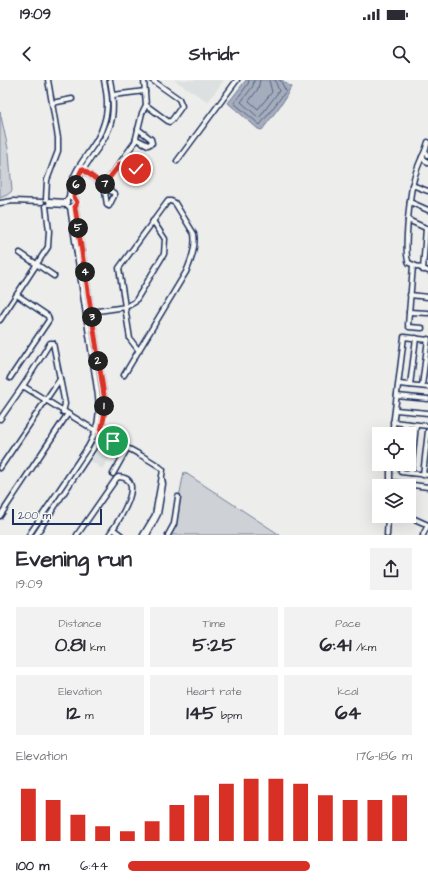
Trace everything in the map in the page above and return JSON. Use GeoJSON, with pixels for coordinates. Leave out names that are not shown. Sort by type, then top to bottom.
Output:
{"type":"FeatureCollection","features":[{"type":"Feature","properties":{"kind":"street"},"geometry":{"type":"LineString","coordinates":[[0,320],[37,265],[49,244],[46,202],[47,180],[58,151],[58,138],[48,80]]}},
{"type":"Feature","properties":{"kind":"street"},"geometry":{"type":"LineString","coordinates":[[29,535],[88,447],[96,431],[99,416],[98,396],[69,202],[70,189],[75,172],[95,142],[104,124],[107,106],[104,80]]}},
{"type":"Feature","properties":{"kind":"street"},"geometry":{"type":"LineString","coordinates":[[69,202],[82,169],[102,142],[110,126],[113,96],[110,80]]}},
{"type":"Feature","properties":{"kind":"street"},"geometry":{"type":"LineString","coordinates":[[146,105],[169,122],[182,106],[179,99],[152,80]]}},
{"type":"Feature","properties":{"kind":"street"},"geometry":{"type":"LineString","coordinates":[[177,161],[237,80]]}},
{"type":"Feature","properties":{"kind":"street"},"geometry":{"type":"LineString","coordinates":[[82,169],[104,185],[115,194],[109,206],[107,205],[104,185],[133,147],[142,113],[146,105],[145,81]]}},
{"type":"Feature","properties":{"kind":"street"},"geometry":{"type":"LineString","coordinates":[[113,96],[145,91]]}},
{"type":"Feature","properties":{"kind":"street"},"geometry":{"type":"LineString","coordinates":[[52,103],[72,100]]}},
{"type":"Feature","properties":{"kind":"street"},"geometry":{"type":"LineString","coordinates":[[136,139],[148,146],[152,143],[151,139],[138,129]]}},
{"type":"Feature","properties":{"kind":"street"},"geometry":{"type":"LineString","coordinates":[[428,142],[426,153],[422,157],[412,185],[406,260],[413,266],[428,271]]}},
{"type":"Feature","properties":{"kind":"street"},"geometry":{"type":"LineString","coordinates":[[120,164],[132,174],[136,171],[134,165],[126,156]]}},
{"type":"Feature","properties":{"kind":"street"},"geometry":{"type":"LineString","coordinates":[[422,157],[428,163]]}},
{"type":"Feature","properties":{"kind":"street"},"geometry":{"type":"LineString","coordinates":[[412,185],[428,192]]}},
{"type":"Feature","properties":{"kind":"street"},"geometry":{"type":"LineString","coordinates":[[0,203],[13,201],[77,202],[75,207],[105,409],[100,436],[93,449],[36,535]]}},
{"type":"Feature","properties":{"kind":"street"},"geometry":{"type":"LineString","coordinates":[[124,375],[139,351],[186,272],[195,240],[192,230],[172,201],[168,201],[119,268],[130,339],[139,351]]}},
{"type":"Feature","properties":{"kind":"street"},"geometry":{"type":"LineString","coordinates":[[69,202],[75,207]]}},
{"type":"Feature","properties":{"kind":"street"},"geometry":{"type":"LineString","coordinates":[[410,202],[428,210]]}},
{"type":"Feature","properties":{"kind":"street"},"geometry":{"type":"LineString","coordinates":[[408,220],[427,228],[423,270]]}},
{"type":"Feature","properties":{"kind":"street"},"geometry":{"type":"LineString","coordinates":[[91,312],[126,307],[135,302],[164,254],[165,239],[153,221]]}},
{"type":"Feature","properties":{"kind":"street"},"geometry":{"type":"LineString","coordinates":[[20,253],[54,276]]}},
{"type":"Feature","properties":{"kind":"street"},"geometry":{"type":"LineString","coordinates":[[413,266],[408,326],[422,328]]}},
{"type":"Feature","properties":{"kind":"street"},"geometry":{"type":"LineString","coordinates":[[10,378],[49,320],[48,316],[17,295]]}},
{"type":"Feature","properties":{"kind":"street"},"geometry":{"type":"LineString","coordinates":[[410,295],[428,297]]}},
{"type":"Feature","properties":{"kind":"street"},"geometry":{"type":"LineString","coordinates":[[409,312],[428,313]]}},
{"type":"Feature","properties":{"kind":"street"},"geometry":{"type":"LineString","coordinates":[[393,427],[396,410],[404,337],[428,339],[422,386]]}},
{"type":"Feature","properties":{"kind":"street"},"geometry":{"type":"LineString","coordinates":[[410,385],[416,338]]}},
{"type":"Feature","properties":{"kind":"street"},"geometry":{"type":"LineString","coordinates":[[0,419],[50,343],[53,343],[65,404],[65,413],[0,516]]}},
{"type":"Feature","properties":{"kind":"street"},"geometry":{"type":"LineString","coordinates":[[0,468],[60,378]]}},
{"type":"Feature","properties":{"kind":"street"},"geometry":{"type":"LineString","coordinates":[[399,384],[428,387]]}},
{"type":"Feature","properties":{"kind":"street"},"geometry":{"type":"LineString","coordinates":[[23,386],[96,431]]}},
{"type":"Feature","properties":{"kind":"street"},"geometry":{"type":"LineString","coordinates":[[397,396],[428,399]]}},
{"type":"Feature","properties":{"kind":"street"},"geometry":{"type":"LineString","coordinates":[[396,410],[428,413]]}},
{"type":"Feature","properties":{"kind":"street"},"geometry":{"type":"LineString","coordinates":[[393,422],[428,426]]}},
{"type":"Feature","properties":{"kind":"street"},"geometry":{"type":"LineString","coordinates":[[412,473],[416,425]]}},
{"type":"Feature","properties":{"kind":"street"},"geometry":{"type":"LineString","coordinates":[[401,471],[426,475],[428,431]]}},
{"type":"Feature","properties":{"kind":"street"},"geometry":{"type":"LineString","coordinates":[[100,436],[113,441],[120,447],[127,448],[162,468],[164,471],[160,483],[155,515],[143,535]]}},
{"type":"Feature","properties":{"kind":"street"},"geometry":{"type":"LineString","coordinates":[[113,474],[127,448]]}},
{"type":"Feature","properties":{"kind":"street"},"geometry":{"type":"LineString","coordinates":[[77,535],[116,479],[118,477],[122,477],[130,484],[130,497],[127,506],[109,535]]}},
{"type":"Feature","properties":{"kind":"street"},"geometry":{"type":"LineString","coordinates":[[147,535],[158,514],[163,484],[162,479]]}},
{"type":"Feature","properties":{"kind":"street"},"geometry":{"type":"LineString","coordinates":[[416,486],[428,487]]}},
{"type":"Feature","properties":{"kind":"street"},"geometry":{"type":"LineString","coordinates":[[168,535],[174,524],[178,497]]}},
{"type":"Feature","properties":{"kind":"street"},"geometry":{"type":"LineString","coordinates":[[416,520],[428,525],[423,535]]}},
{"type":"Feature","properties":{"kind":"street"},"geometry":{"type":"LineString","coordinates":[[387,535],[388,523]]}},
{"type":"Feature","properties":{"kind":"street"},"geometry":{"type":"LineString","coordinates":[[113,530],[121,535]]}},
{"type":"Feature","properties":{"kind":"shaded area"},"geometry":{"type":"Polygon","coordinates":[[[174,80],[224,80],[208,102],[174,80]]]}},
{"type":"Feature","properties":{"kind":"shaded area"},"geometry":{"type":"Polygon","coordinates":[[[0,112],[9,153],[12,191],[0,198],[0,112]]]}},
{"type":"Feature","properties":{"kind":"shaded area"},"geometry":{"type":"Polygon","coordinates":[[[107,440],[117,447],[102,469],[91,461],[102,442],[107,440]]]}},
{"type":"Feature","properties":{"kind":"shaded area"},"geometry":{"type":"Polygon","coordinates":[[[184,472],[280,535],[167,535],[174,523],[184,472]]]}},
{"type":"Feature","properties":{"kind":"water"},"geometry":{"type":"Polygon","coordinates":[[[246,80],[282,80],[291,87],[283,102],[262,130],[258,129],[228,103],[246,80]]]}},
{"type":"Feature","properties":{"kind":"route"},"geometry":{"type":"LineString","coordinates":[[113,441],[100,436],[105,409],[104,395],[75,207],[77,202],[74,197],[74,191],[82,169],[104,185],[120,164],[132,174],[136,171],[136,169]]}}]}
